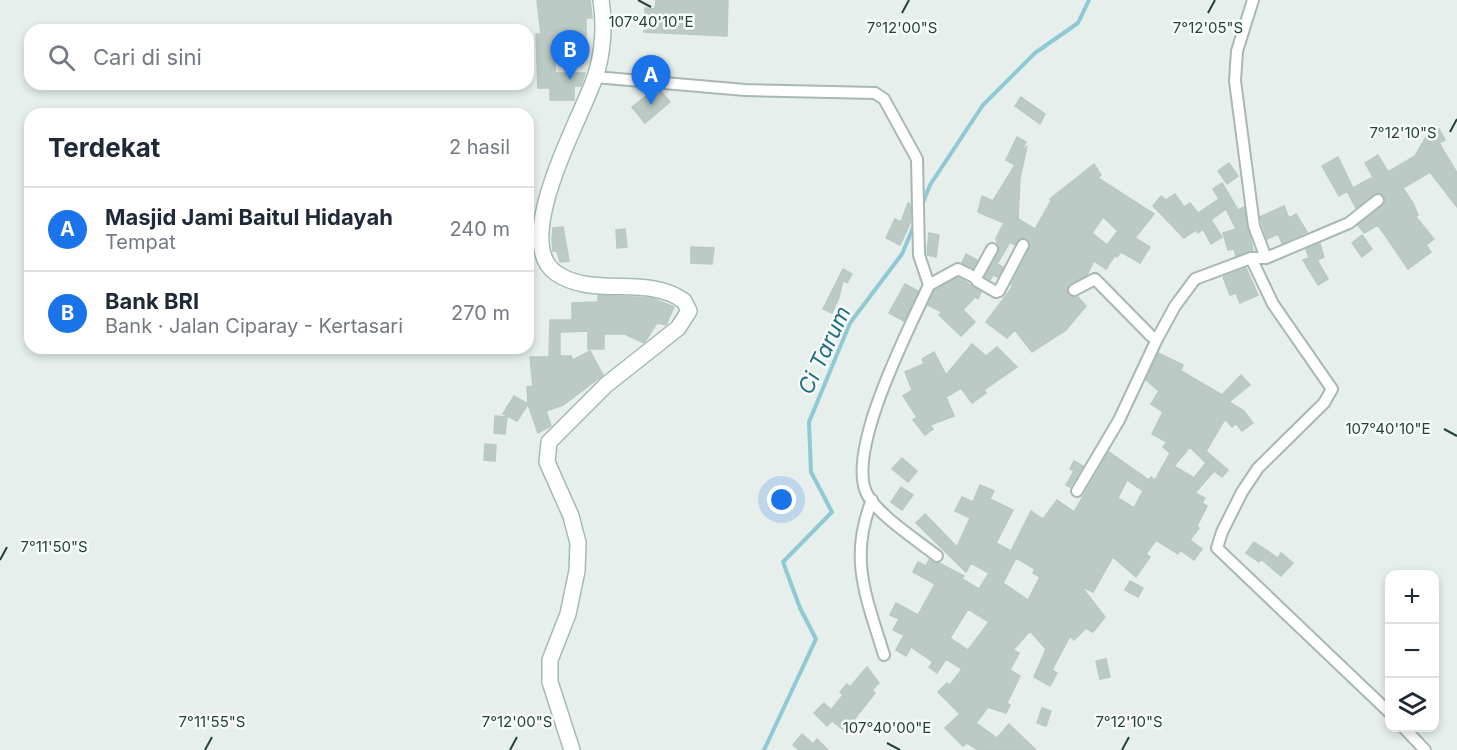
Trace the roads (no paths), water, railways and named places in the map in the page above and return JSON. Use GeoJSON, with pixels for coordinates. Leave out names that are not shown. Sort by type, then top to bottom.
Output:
{"type":"FeatureCollection","features":[{"type":"Feature","properties":{"kind":"main road"},"geometry":{"type":"LineString","coordinates":[[572,750],[550,682],[550,660],[568,614],[577,571],[578,543],[571,516],[547,462],[549,442],[606,385],[678,328],[689,311],[679,297],[663,292],[614,287],[566,278],[547,264],[541,251],[540,236],[554,178],[595,77],[602,49],[601,0]]}},
{"type":"Feature","properties":{"kind":"street"},"geometry":{"type":"LineString","coordinates":[[1253,0],[1237,51],[1235,81],[1254,226],[1266,258]]}},
{"type":"Feature","properties":{"kind":"street"},"geometry":{"type":"LineString","coordinates":[[595,77],[745,90],[875,93],[884,99],[917,159],[919,255],[929,285]]}},
{"type":"Feature","properties":{"kind":"street"},"geometry":{"type":"LineString","coordinates":[[1077,492],[1119,420],[1175,306],[1195,279],[1251,258],[1266,258],[1349,223],[1378,200]]}},
{"type":"Feature","properties":{"kind":"street"},"geometry":{"type":"LineString","coordinates":[[938,556],[872,501],[865,490],[862,461],[873,415],[929,285],[958,269],[976,278],[977,282],[996,292],[999,291],[1023,245]]}},
{"type":"Feature","properties":{"kind":"street"},"geometry":{"type":"LineString","coordinates":[[976,278],[992,249]]}},
{"type":"Feature","properties":{"kind":"street"},"geometry":{"type":"LineString","coordinates":[[1251,258],[1273,304],[1332,389],[1324,403],[1258,468],[1242,492],[1222,532],[1217,548],[1385,709]]}},
{"type":"Feature","properties":{"kind":"street"},"geometry":{"type":"LineString","coordinates":[[1074,290],[1079,290],[1091,279],[1095,279],[1154,339],[1157,339]]}},
{"type":"Feature","properties":{"kind":"street"},"geometry":{"type":"LineString","coordinates":[[872,501],[861,534],[860,571],[884,655]]}},
{"type":"Feature","properties":{"kind":"street"},"geometry":{"type":"LineString","coordinates":[[1408,732],[1425,750]]}},
{"type":"Feature","properties":{"kind":"waterway","name":"Ci Tarum"},"geometry":{"type":"LineString","coordinates":[[922,205],[930,185],[983,105],[1035,53],[1078,23],[1089,0]]}},
{"type":"Feature","properties":{"kind":"waterway","name":"Ci Tarum"},"geometry":{"type":"LineString","coordinates":[[764,750],[816,639],[800,608],[783,562],[832,512],[811,472],[809,422],[850,323],[902,254],[915,223]]}},
{"type":"Feature","properties":{"kind":"place","name":"Bank BRI"},"geometry":{"type":"Point","coordinates":[570,80]}},
{"type":"Feature","properties":{"kind":"place","name":"Masjid Jami Baitul Hidayah"},"geometry":{"type":"Point","coordinates":[651,105]}}]}
